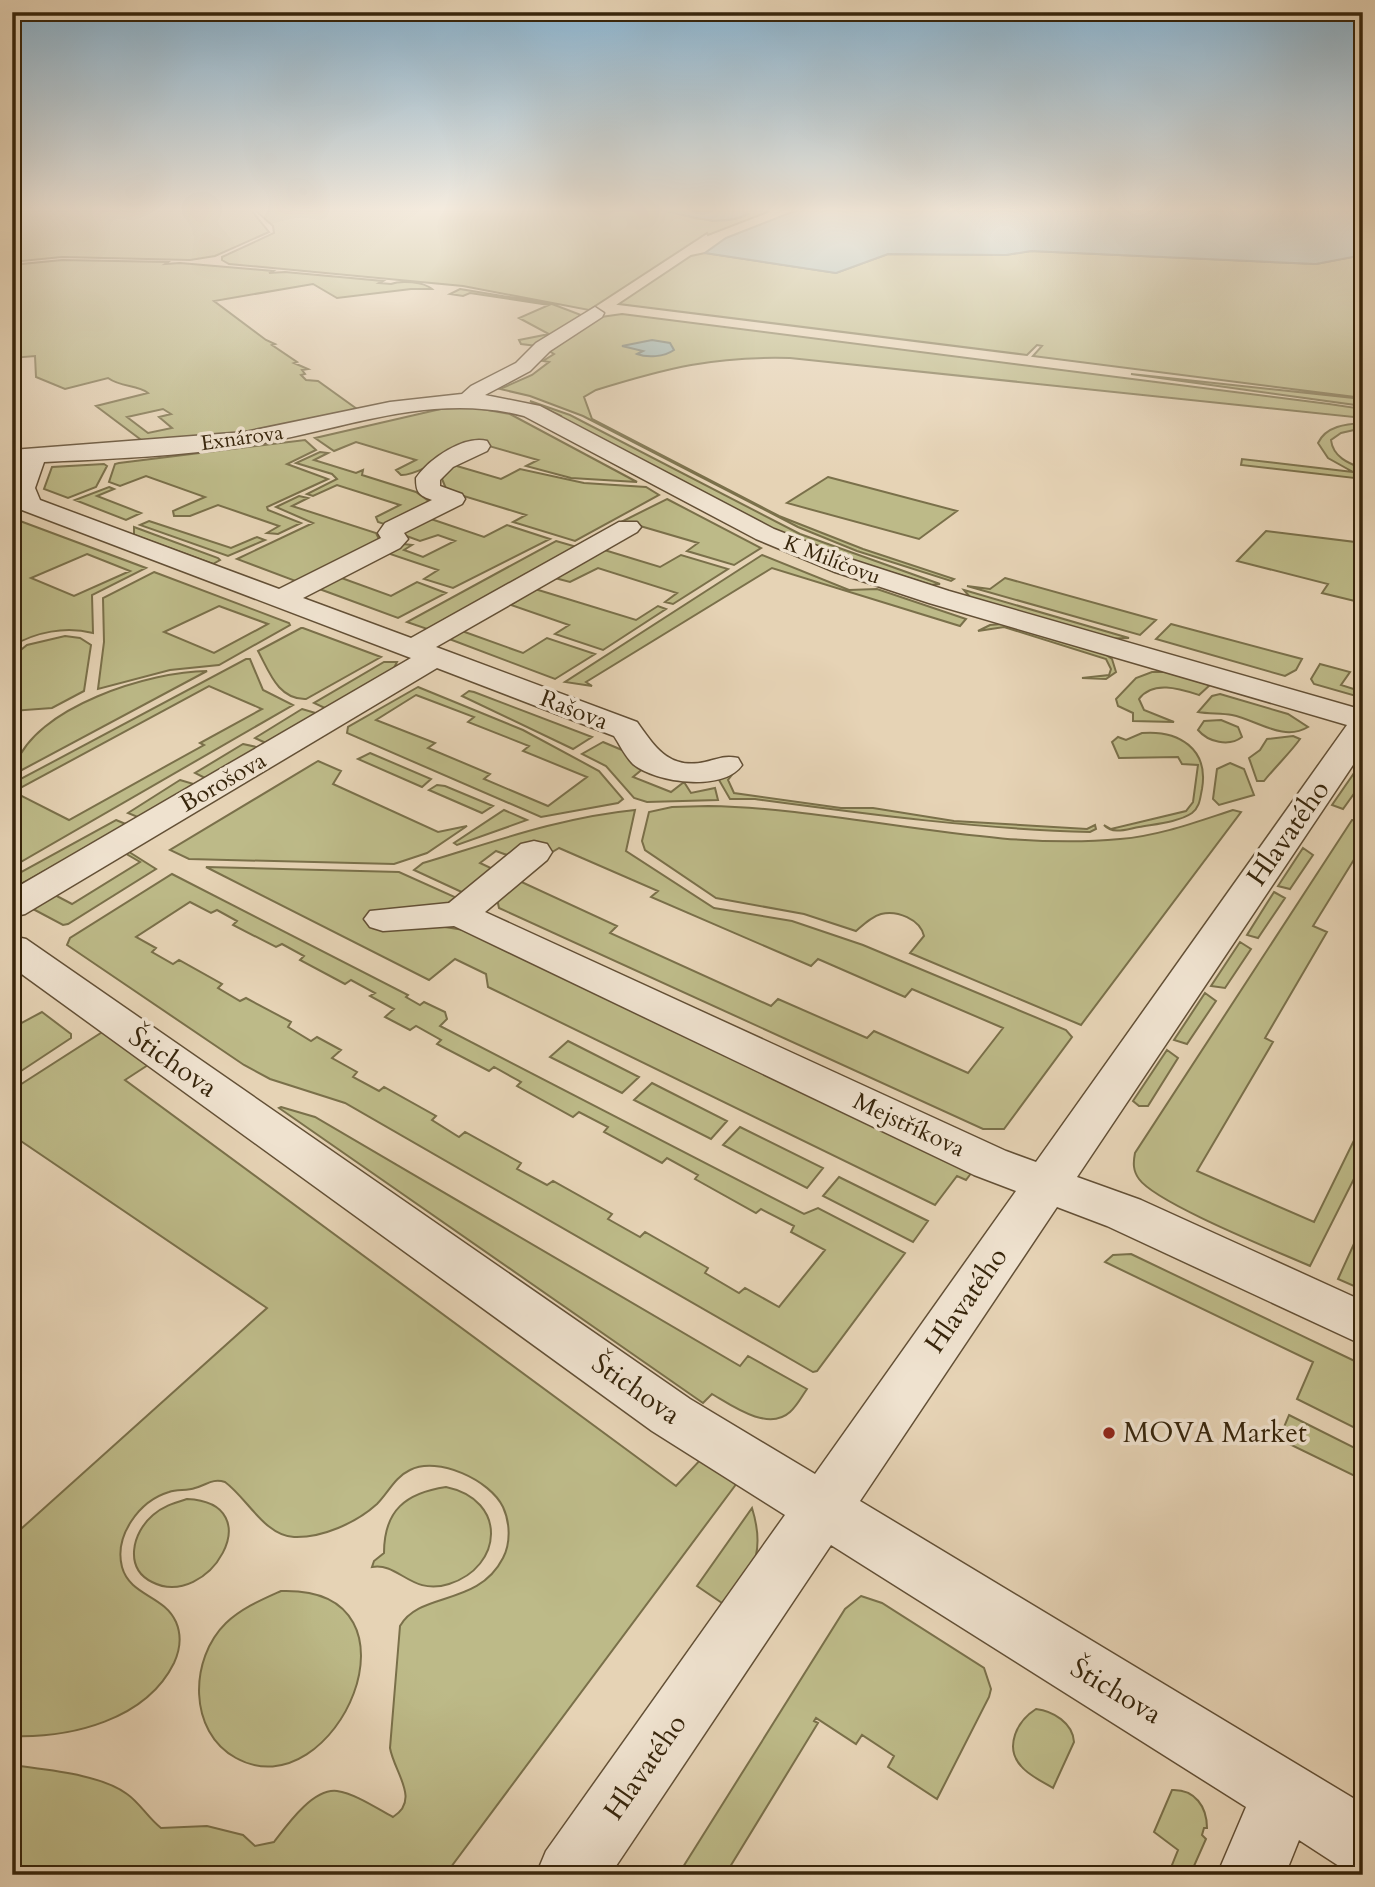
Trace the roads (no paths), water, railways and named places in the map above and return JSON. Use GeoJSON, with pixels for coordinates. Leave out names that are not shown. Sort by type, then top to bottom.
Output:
{"type":"FeatureCollection","features":[{"type":"Feature","properties":{"kind":"street"},"geometry":{"type":"LineString","coordinates":[[469,399],[478,390],[523,367],[543,347],[595,313]]}},
{"type":"Feature","properties":{"kind":"street","name":"Exnárova"},"geometry":{"type":"LineString","coordinates":[[23,456],[145,449],[243,439],[420,403],[469,399]]}},
{"type":"Feature","properties":{"kind":"street","name":"K Milíčovu"},"geometry":{"type":"LineString","coordinates":[[469,399],[499,402],[532,411],[765,534],[844,566],[939,597],[1363,723]]}},
{"type":"Feature","properties":{"kind":"street"},"geometry":{"type":"LineString","coordinates":[[280,599],[391,543],[395,539],[391,533],[394,528],[453,499],[428,489],[428,478],[445,462],[479,446]]}},
{"type":"Feature","properties":{"kind":"street","name":"Rašova"},"geometry":{"type":"LineString","coordinates":[[23,456],[22,492],[25,501],[32,505],[625,729],[639,750],[653,761],[686,773],[726,765]]}},
{"type":"Feature","properties":{"kind":"street"},"geometry":{"type":"LineString","coordinates":[[423,653],[628,527]]}},
{"type":"Feature","properties":{"kind":"street","name":"Borošova"},"geometry":{"type":"LineString","coordinates":[[12,906],[423,653]]}},
{"type":"Feature","properties":{"kind":"street","name":"Hlavatého"},"geometry":{"type":"LineString","coordinates":[[570,1875],[1363,723]]}},
{"type":"Feature","properties":{"kind":"street"},"geometry":{"type":"LineString","coordinates":[[383,919],[459,914],[534,852]]}},
{"type":"Feature","properties":{"kind":"street","name":"Mejstříkova"},"geometry":{"type":"LineString","coordinates":[[459,914],[990,1163],[1125,1213],[1363,1324]]}},
{"type":"Feature","properties":{"kind":"street","name":"Štichova"},"geometry":{"type":"LineString","coordinates":[[12,948],[671,1415],[1363,1842]]}},
{"type":"Feature","properties":{"kind":"street"},"geometry":{"type":"LineString","coordinates":[[1251,1875],[1285,1794]]}},
{"type":"Feature","properties":{"kind":"water"},"geometry":{"type":"Polygon","coordinates":[[[652,340],[670,343],[674,350],[661,355],[646,356],[637,354],[643,351],[622,346],[652,340]]]}},
{"type":"Feature","properties":{"kind":"place","name":"MOVA Market"},"geometry":{"type":"Point","coordinates":[1109,1433]}}]}
